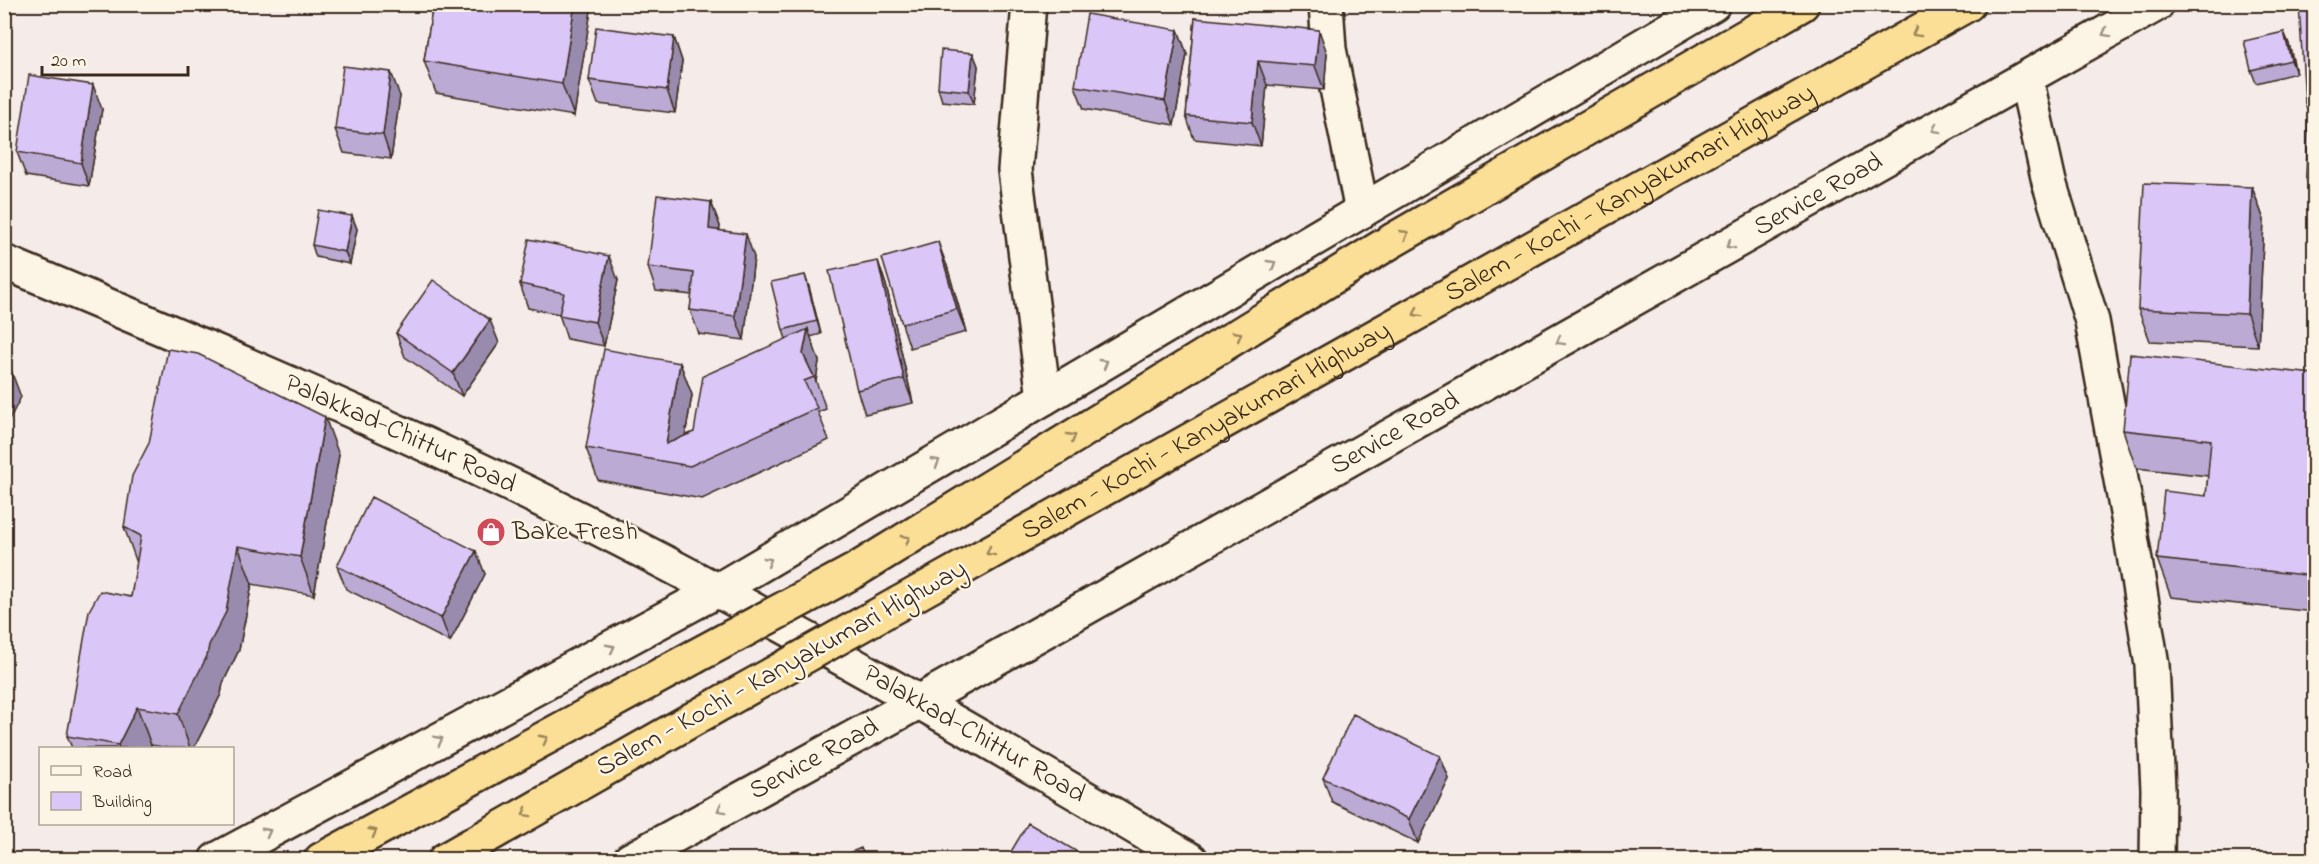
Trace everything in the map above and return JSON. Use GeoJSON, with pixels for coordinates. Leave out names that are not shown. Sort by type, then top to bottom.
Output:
{"type":"FeatureCollection","features":[{"type":"Feature","properties":{"kind":"highway","name":"Salem - Kochi - Kanyakumari Highway"},"geometry":{"type":"LineString","coordinates":[[321,860],[856,570],[1390,242],[1802,4]]}},
{"type":"Feature","properties":{"kind":"highway","name":"Salem - Kochi - Kanyakumari Highway"},"geometry":{"type":"LineString","coordinates":[[445,860],[1968,4]]}},
{"type":"Feature","properties":{"kind":"street"},"geometry":{"type":"LineString","coordinates":[[1029,4],[1015,170],[1044,398]]}},
{"type":"Feature","properties":{"kind":"street"},"geometry":{"type":"LineString","coordinates":[[1326,4],[1329,49],[1362,211]]}},
{"type":"Feature","properties":{"kind":"street"},"geometry":{"type":"LineString","coordinates":[[216,860],[718,590],[1713,4]]}},
{"type":"Feature","properties":{"kind":"street","name":"Service Road"},"geometry":{"type":"LineString","coordinates":[[630,860],[920,700],[2157,4]]}},
{"type":"Feature","properties":{"kind":"street"},"geometry":{"type":"LineString","coordinates":[[2026,78],[2049,182],[2092,321],[2128,518],[2152,665],[2158,789],[2157,860]]}},
{"type":"Feature","properties":{"kind":"street","name":"Palakkad-Chittur Road"},"geometry":{"type":"LineString","coordinates":[[4,262],[282,378],[570,514],[718,590],[920,700],[1191,860]]}},
{"type":"Feature","properties":{"kind":"building"},"geometry":{"type":"Polygon","coordinates":[[[433,4],[575,4],[562,84],[424,61],[433,4]]]}},
{"type":"Feature","properties":{"kind":"building"},"geometry":{"type":"Polygon","coordinates":[[[2299,4],[2314,4],[2314,102],[2305,103],[2299,4]]]}},
{"type":"Feature","properties":{"kind":"building"},"geometry":{"type":"Polygon","coordinates":[[[1087,14],[1178,30],[1165,101],[1075,86],[1087,14]]]}},
{"type":"Feature","properties":{"kind":"building"},"geometry":{"type":"Polygon","coordinates":[[[1195,18],[1319,30],[1315,66],[1258,61],[1252,122],[1186,116],[1195,18]]]}},
{"type":"Feature","properties":{"kind":"building"},"geometry":{"type":"Polygon","coordinates":[[[596,27],[674,37],[667,90],[589,80],[596,27]]]}},
{"type":"Feature","properties":{"kind":"building"},"geometry":{"type":"Polygon","coordinates":[[[2284,32],[2291,60],[2251,70],[2244,41],[2284,32]]]}},
{"type":"Feature","properties":{"kind":"building"},"geometry":{"type":"Polygon","coordinates":[[[941,50],[973,53],[969,91],[938,88],[941,50]]]}},
{"type":"Feature","properties":{"kind":"building"},"geometry":{"type":"Polygon","coordinates":[[[343,66],[391,72],[383,135],[335,129],[343,66]]]}},
{"type":"Feature","properties":{"kind":"building"},"geometry":{"type":"Polygon","coordinates":[[[29,75],[93,85],[81,163],[17,152],[29,75]]]}},
{"type":"Feature","properties":{"kind":"building"},"geometry":{"type":"Polygon","coordinates":[[[2308,121],[2314,121],[2314,178],[2306,178],[2308,121]]]}},
{"type":"Feature","properties":{"kind":"building"},"geometry":{"type":"Polygon","coordinates":[[[2144,183],[2252,187],[2247,314],[2138,309],[2144,183]]]}},
{"type":"Feature","properties":{"kind":"building"},"geometry":{"type":"Polygon","coordinates":[[[657,195],[711,202],[709,229],[746,234],[735,316],[690,310],[694,273],[648,267],[657,195]]]}},
{"type":"Feature","properties":{"kind":"building"},"geometry":{"type":"Polygon","coordinates":[[[318,210],[352,216],[345,252],[312,245],[318,210]]]}},
{"type":"Feature","properties":{"kind":"building"},"geometry":{"type":"Polygon","coordinates":[[[529,239],[609,256],[595,322],[559,315],[564,293],[520,284],[529,239]]]}},
{"type":"Feature","properties":{"kind":"building"},"geometry":{"type":"Polygon","coordinates":[[[938,242],[957,309],[902,324],[882,258],[938,242]]]}},
{"type":"Feature","properties":{"kind":"building"},"geometry":{"type":"Polygon","coordinates":[[[878,261],[904,379],[857,390],[829,271],[878,261]]]}},
{"type":"Feature","properties":{"kind":"building"},"geometry":{"type":"Polygon","coordinates":[[[805,275],[817,321],[783,330],[771,282],[805,275]]]}},
{"type":"Feature","properties":{"kind":"building"},"geometry":{"type":"Polygon","coordinates":[[[433,280],[490,320],[453,373],[396,333],[433,280]]]}},
{"type":"Feature","properties":{"kind":"building"},"geometry":{"type":"Polygon","coordinates":[[[808,329],[803,354],[814,377],[804,381],[817,408],[690,466],[586,448],[604,349],[680,363],[666,444],[694,432],[703,376],[808,329]]]}},
{"type":"Feature","properties":{"kind":"building"},"geometry":{"type":"Polygon","coordinates":[[[168,349],[198,354],[325,417],[300,557],[238,546],[226,612],[178,714],[137,707],[118,745],[67,736],[89,611],[100,591],[131,597],[141,536],[124,527],[132,476],[149,443],[168,349]]]}},
{"type":"Feature","properties":{"kind":"building"},"geometry":{"type":"Polygon","coordinates":[[[2130,354],[2314,374],[2314,576],[2157,559],[2164,491],[2206,496],[2211,440],[2123,430],[2130,354]]]}},
{"type":"Feature","properties":{"kind":"building"},"geometry":{"type":"Polygon","coordinates":[[[4,369],[12,373],[4,388],[4,369]]]}},
{"type":"Feature","properties":{"kind":"building"},"geometry":{"type":"Polygon","coordinates":[[[371,497],[476,551],[441,618],[337,566],[371,497]]]}},
{"type":"Feature","properties":{"kind":"building"},"geometry":{"type":"Polygon","coordinates":[[[1353,714],[1440,756],[1409,819],[1323,778],[1353,714]]]}},
{"type":"Feature","properties":{"kind":"building"},"geometry":{"type":"Polygon","coordinates":[[[1028,823],[1081,854],[1078,860],[1006,860],[1028,823]]]}},
{"type":"Feature","properties":{"kind":"building"},"geometry":{"type":"Polygon","coordinates":[[[861,848],[866,860],[832,860],[861,848]]]}},
{"type":"Feature","properties":{"kind":"building"},"geometry":{"type":"Polygon","coordinates":[[[933,854],[960,860],[931,860],[933,854]]]}},
{"type":"Feature","properties":{"kind":"place","name":"Bake Fresh"},"geometry":{"type":"Point","coordinates":[491,532]}}]}
